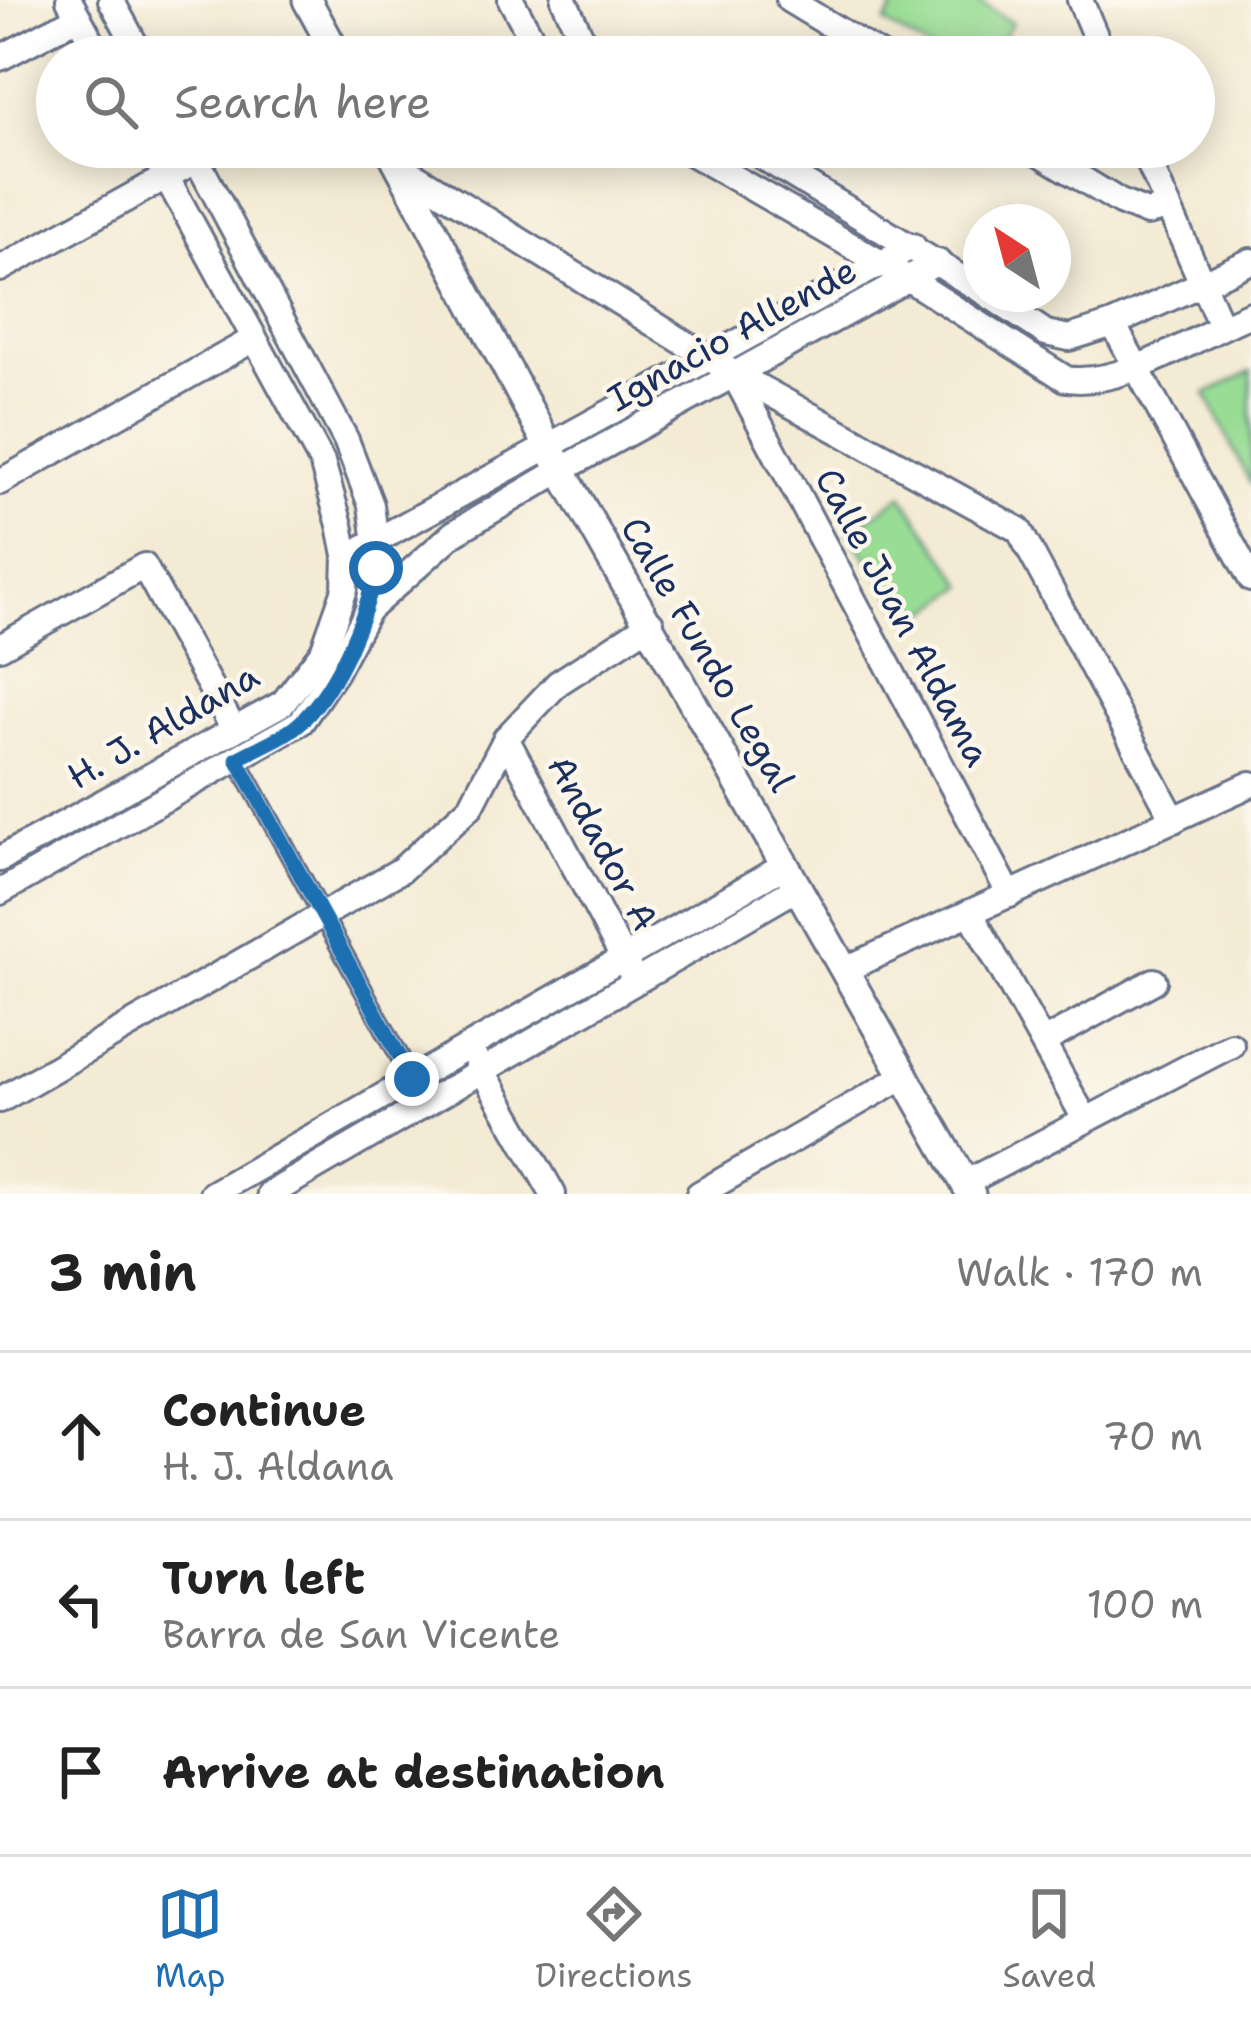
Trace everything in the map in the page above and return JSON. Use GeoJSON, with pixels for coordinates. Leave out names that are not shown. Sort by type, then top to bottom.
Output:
{"type":"FeatureCollection","features":[{"type":"Feature","properties":{"kind":"street"},"geometry":{"type":"LineString","coordinates":[[111,0],[131,36]]}},
{"type":"Feature","properties":{"kind":"street"},"geometry":{"type":"LineString","coordinates":[[307,0],[327,36]]}},
{"type":"Feature","properties":{"kind":"street"},"geometry":{"type":"LineString","coordinates":[[531,36],[516,9],[561,0],[579,36]]}},
{"type":"Feature","properties":{"kind":"street"},"geometry":{"type":"LineString","coordinates":[[789,0],[848,36]]}},
{"type":"Feature","properties":{"kind":"street"},"geometry":{"type":"LineString","coordinates":[[1080,0],[1095,36]]}},
{"type":"Feature","properties":{"kind":"street"},"geometry":{"type":"LineString","coordinates":[[0,58],[73,8],[88,36]]}},
{"type":"Feature","properties":{"kind":"street","name":"H. J. Aldana"},"geometry":{"type":"LineString","coordinates":[[0,859],[283,703],[323,651],[345,589],[346,555],[322,462],[162,168]]}},
{"type":"Feature","properties":{"kind":"street"},"geometry":{"type":"LineString","coordinates":[[0,269],[178,168]]}},
{"type":"Feature","properties":{"kind":"street","name":"H. J. Aldana"},"geometry":{"type":"LineString","coordinates":[[0,892],[301,722],[368,610],[376,568],[371,505],[346,440],[210,168]]}},
{"type":"Feature","properties":{"kind":"street","name":"Calle Fundo Legal"},"geometry":{"type":"LineString","coordinates":[[401,168],[554,457],[968,1188]]}},
{"type":"Feature","properties":{"kind":"street"},"geometry":{"type":"LineString","coordinates":[[414,168],[733,374],[1019,530],[1174,820]]}},
{"type":"Feature","properties":{"kind":"street"},"geometry":{"type":"LineString","coordinates":[[718,168],[883,263],[1066,379],[1084,382],[1135,368],[1251,314]]}},
{"type":"Feature","properties":{"kind":"street"},"geometry":{"type":"LineString","coordinates":[[781,168],[963,278]]}},
{"type":"Feature","properties":{"kind":"street"},"geometry":{"type":"LineString","coordinates":[[1064,168],[1147,213],[1168,208]]}},
{"type":"Feature","properties":{"kind":"street"},"geometry":{"type":"LineString","coordinates":[[1151,168],[1221,326]]}},
{"type":"Feature","properties":{"kind":"street","name":"Ignacio Allende"},"geometry":{"type":"LineString","coordinates":[[554,457],[708,357],[913,246]]}},
{"type":"Feature","properties":{"kind":"street"},"geometry":{"type":"LineString","coordinates":[[1014,312],[1046,333],[1069,338],[1113,324],[1251,261]]}},
{"type":"Feature","properties":{"kind":"street","name":"Ignacio Allende"},"geometry":{"type":"LineString","coordinates":[[554,457],[733,374],[938,262]]}},
{"type":"Feature","properties":{"kind":"street"},"geometry":{"type":"LineString","coordinates":[[1113,324],[1251,579]]}},
{"type":"Feature","properties":{"kind":"street"},"geometry":{"type":"LineString","coordinates":[[0,482],[254,339]]}},
{"type":"Feature","properties":{"kind":"street","name":"Calle Juan Aldama"},"geometry":{"type":"LineString","coordinates":[[733,374],[1010,895]]}},
{"type":"Feature","properties":{"kind":"street"},"geometry":{"type":"LineString","coordinates":[[346,555],[554,457]]}},
{"type":"Feature","properties":{"kind":"street","name":"H. J. Aldana"},"geometry":{"type":"LineString","coordinates":[[368,610],[454,533],[554,457]]}},
{"type":"Feature","properties":{"kind":"street"},"geometry":{"type":"LineString","coordinates":[[0,647],[144,566],[234,730]]}},
{"type":"Feature","properties":{"kind":"street"},"geometry":{"type":"LineString","coordinates":[[0,1100],[401,870],[472,806],[506,739],[558,683],[650,622]]}},
{"type":"Feature","properties":{"kind":"street","name":"Andador A"},"geometry":{"type":"LineString","coordinates":[[506,739],[636,982]]}},
{"type":"Feature","properties":{"kind":"street"},"geometry":{"type":"LineString","coordinates":[[237,759],[412,1079]]}},
{"type":"Feature","properties":{"kind":"street"},"geometry":{"type":"LineString","coordinates":[[846,969],[1251,784]]}},
{"type":"Feature","properties":{"kind":"street"},"geometry":{"type":"LineString","coordinates":[[212,1194],[624,958],[793,876]]}},
{"type":"Feature","properties":{"kind":"street"},"geometry":{"type":"LineString","coordinates":[[270,1194],[636,982],[793,876]]}},
{"type":"Feature","properties":{"kind":"street"},"geometry":{"type":"LineString","coordinates":[[970,912],[1085,1119]]}},
{"type":"Feature","properties":{"kind":"street"},"geometry":{"type":"LineString","coordinates":[[1043,1042],[1154,981]]}},
{"type":"Feature","properties":{"kind":"street"},"geometry":{"type":"LineString","coordinates":[[968,1188],[1085,1119],[1231,1045]]}},
{"type":"Feature","properties":{"kind":"street"},"geometry":{"type":"LineString","coordinates":[[469,1046],[553,1194]]}},
{"type":"Feature","properties":{"kind":"street"},"geometry":{"type":"LineString","coordinates":[[699,1194],[904,1076]]}},
{"type":"Feature","properties":{"kind":"green space"},"geometry":{"type":"Polygon","coordinates":[[[899,0],[974,0],[1012,23],[1004,36],[906,36],[885,23],[899,0]]]}},
{"type":"Feature","properties":{"kind":"green space"},"geometry":{"type":"Polygon","coordinates":[[[1251,371],[1251,485],[1206,394],[1251,371]]]}},
{"type":"Feature","properties":{"kind":"green space"},"geometry":{"type":"Polygon","coordinates":[[[902,495],[965,586],[912,623],[849,532],[902,495]]]}},
{"type":"Feature","properties":{"kind":"route"},"geometry":{"type":"LineString","coordinates":[[376,568],[368,610],[301,722],[237,759],[412,1079]]}}]}
